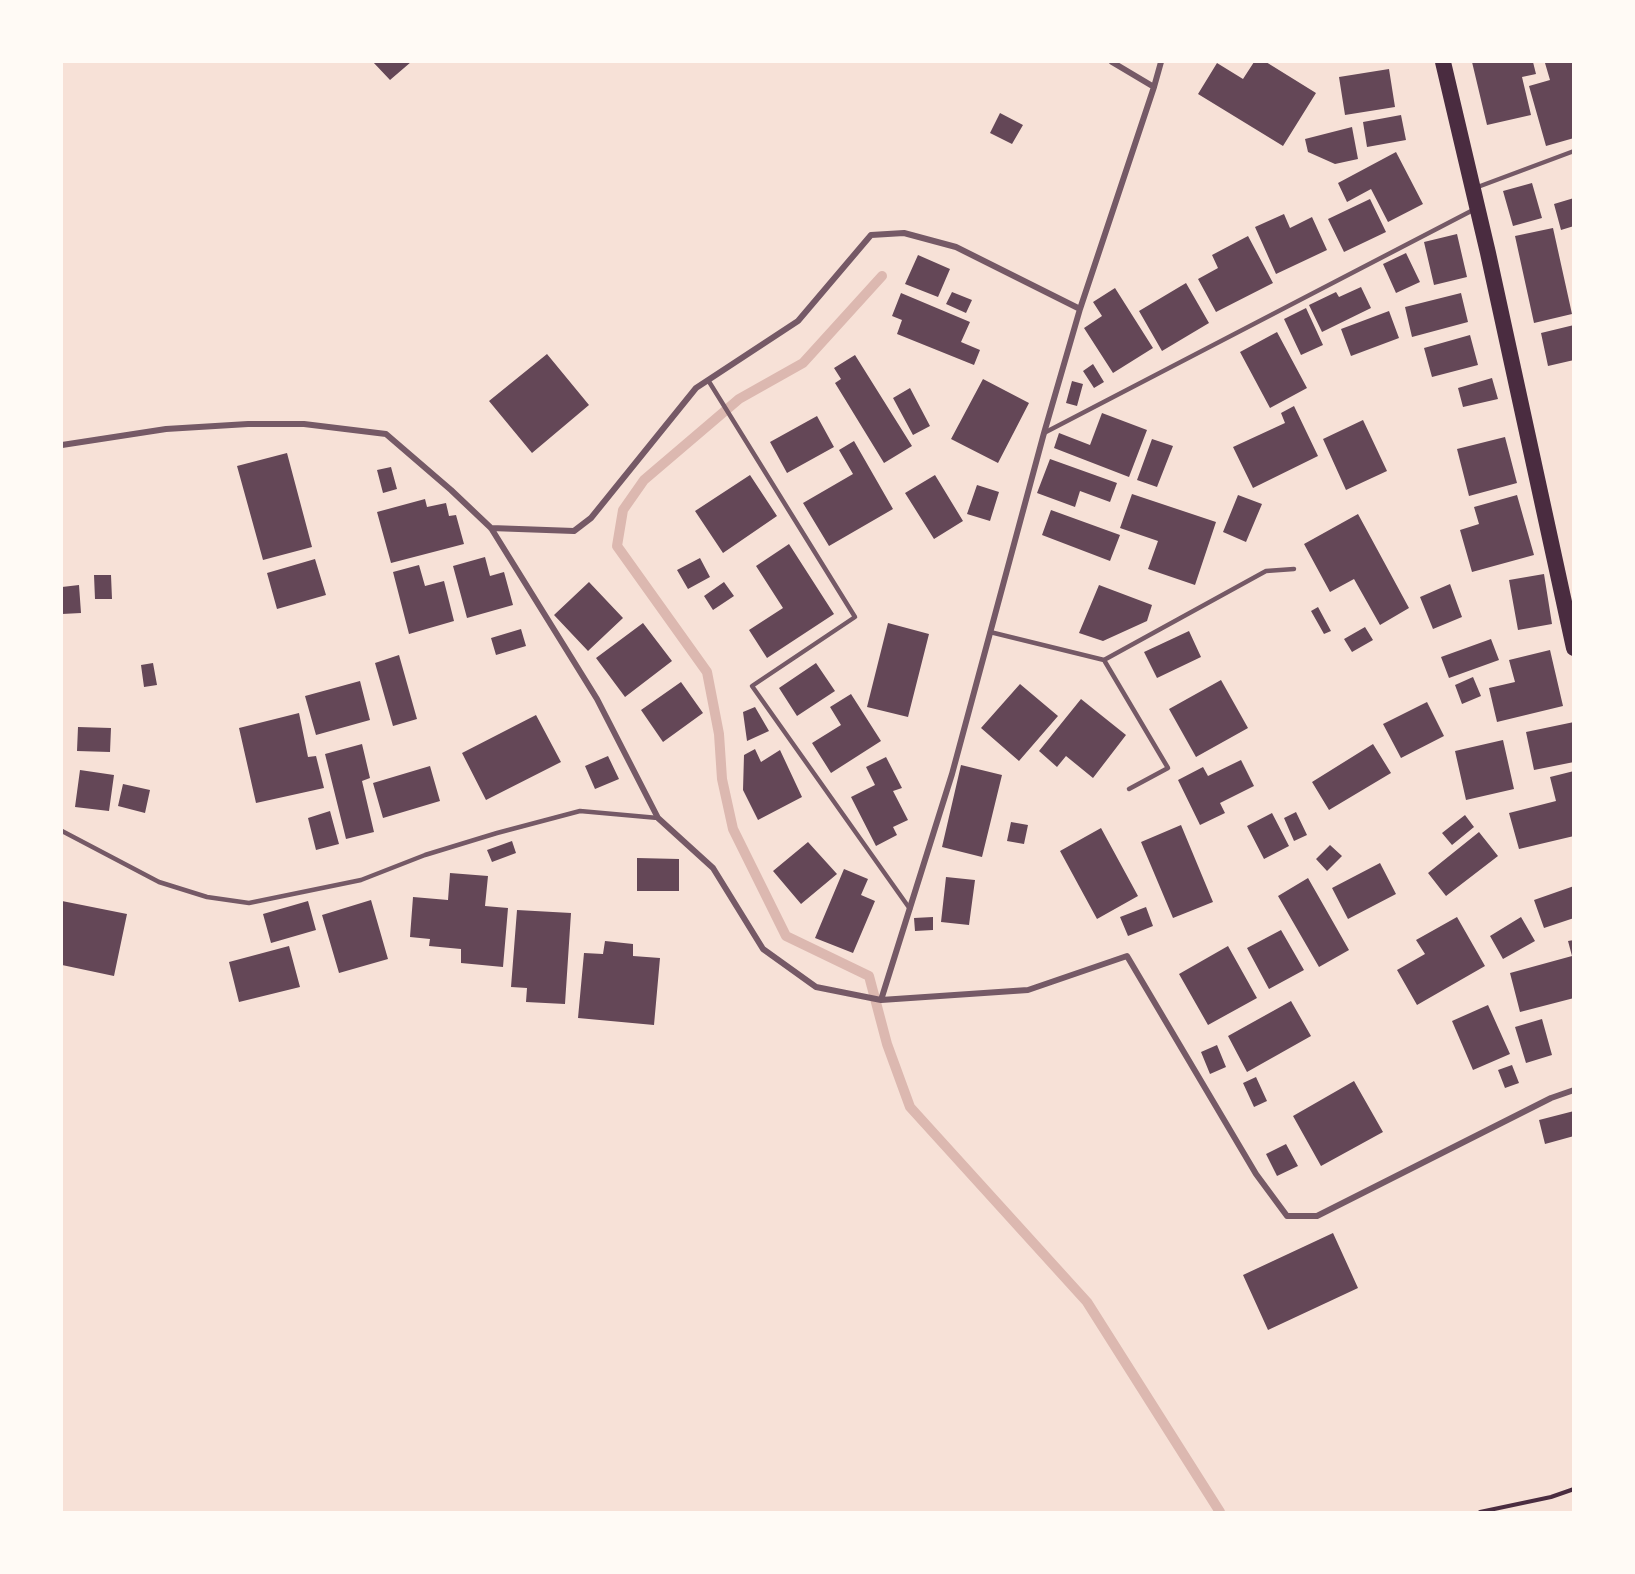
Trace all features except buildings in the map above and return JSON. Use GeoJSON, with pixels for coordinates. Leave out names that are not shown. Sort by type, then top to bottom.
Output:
{"type":"FeatureCollection","features":[{"type":"Feature","properties":{"kind":"highway"},"geometry":{"type":"LineString","coordinates":[[1443,62],[1478,208],[1574,648]]}},
{"type":"Feature","properties":{"kind":"street"},"geometry":{"type":"LineString","coordinates":[[1112,62],[1154,87]]}},
{"type":"Feature","properties":{"kind":"street"},"geometry":{"type":"LineString","coordinates":[[881,1000],[952,774],[1080,309],[1161,62]]}},
{"type":"Feature","properties":{"kind":"street"},"geometry":{"type":"LineString","coordinates":[[491,528],[574,531],[591,518],[696,388],[798,321],[871,235],[904,233],[956,247],[1080,309]]}},
{"type":"Feature","properties":{"kind":"street"},"geometry":{"type":"LineString","coordinates":[[62,445],[165,429],[248,424],[304,424],[386,434],[491,528],[597,699],[658,818],[713,868],[764,949],[816,987],[881,1000],[1028,990],[1127,956],[1256,1174],[1287,1216],[1317,1216],[1551,1098],[1574,1090]]}},
{"type":"Feature","properties":{"kind":"lane"},"geometry":{"type":"LineString","coordinates":[[1473,189],[1574,151]]}},
{"type":"Feature","properties":{"kind":"lane"},"geometry":{"type":"LineString","coordinates":[[1044,433],[1478,208]]}},
{"type":"Feature","properties":{"kind":"lane"},"geometry":{"type":"LineString","coordinates":[[708,380],[855,617],[752,686],[910,909]]}},
{"type":"Feature","properties":{"kind":"lane"},"geometry":{"type":"LineString","coordinates":[[990,632],[1104,660],[1266,571],[1294,569]]}},
{"type":"Feature","properties":{"kind":"lane"},"geometry":{"type":"LineString","coordinates":[[1104,660],[1167,768],[1129,789]]}},
{"type":"Feature","properties":{"kind":"lane"},"geometry":{"type":"LineString","coordinates":[[62,831],[159,882],[207,897],[249,903],[361,880],[425,855],[580,811],[658,818]]}},
{"type":"Feature","properties":{"kind":"path"},"geometry":{"type":"LineString","coordinates":[[1480,1512],[1551,1497],[1574,1489]]}},
{"type":"Feature","properties":{"kind":"waterway"},"geometry":{"type":"LineString","coordinates":[[882,276],[803,363],[739,399],[644,480],[623,510],[617,546],[707,672],[719,734],[722,779],[733,829],[786,936],[869,976],[887,1044],[910,1107],[1087,1302],[1220,1512]]}}]}
